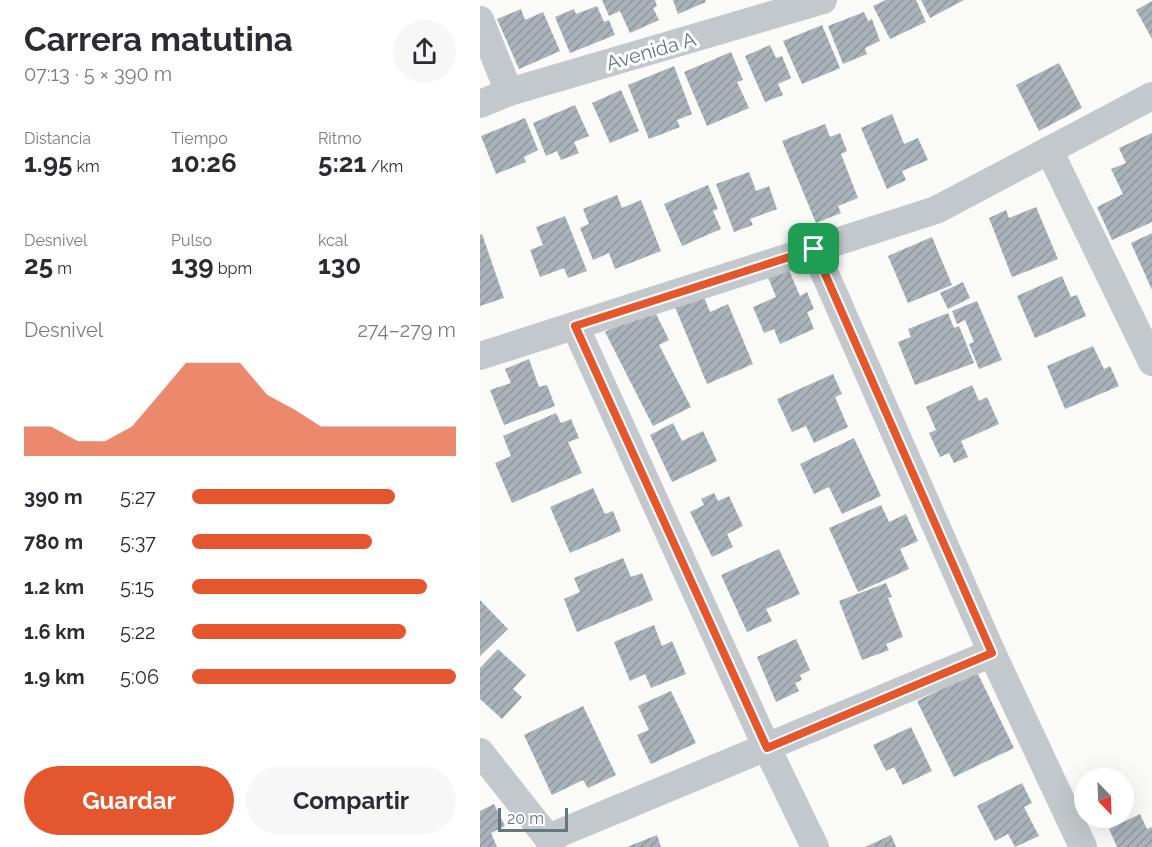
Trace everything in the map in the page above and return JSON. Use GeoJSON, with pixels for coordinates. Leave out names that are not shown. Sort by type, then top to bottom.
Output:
{"type":"FeatureCollection","features":[{"type":"Feature","properties":{"kind":"street","name":"Avenida A"},"geometry":{"type":"LineString","coordinates":[[480,104],[509,92],[823,0]]}},
{"type":"Feature","properties":{"kind":"street"},"geometry":{"type":"LineString","coordinates":[[480,20],[509,92]]}},
{"type":"Feature","properties":{"kind":"street"},"geometry":{"type":"LineString","coordinates":[[480,356],[936,210],[1152,96]]}},
{"type":"Feature","properties":{"kind":"street"},"geometry":{"type":"LineString","coordinates":[[1049,150],[1152,362]]}},
{"type":"Feature","properties":{"kind":"street"},"geometry":{"type":"LineString","coordinates":[[814,249],[992,653],[1083,847]]}},
{"type":"Feature","properties":{"kind":"street"},"geometry":{"type":"LineString","coordinates":[[575,326],[767,748],[815,847]]}},
{"type":"Feature","properties":{"kind":"street"},"geometry":{"type":"LineString","coordinates":[[480,752],[550,843],[992,653]]}},
{"type":"Feature","properties":{"kind":"building"},"geometry":{"type":"Polygon","coordinates":[[[602,0],[655,0],[657,6],[653,8],[659,20],[630,33],[620,11],[609,16],[602,0]]]}},
{"type":"Feature","properties":{"kind":"building"},"geometry":{"type":"Polygon","coordinates":[[[673,0],[705,0],[706,2],[678,14],[673,0]]]}},
{"type":"Feature","properties":{"kind":"building"},"geometry":{"type":"Polygon","coordinates":[[[886,0],[916,0],[926,22],[890,39],[873,6],[886,0]]]}},
{"type":"Feature","properties":{"kind":"building"},"geometry":{"type":"Polygon","coordinates":[[[921,0],[964,0],[930,18],[921,0]]]}},
{"type":"Feature","properties":{"kind":"building"},"geometry":{"type":"Polygon","coordinates":[[[1152,1],[1152,39],[1136,10],[1152,1]]]}},
{"type":"Feature","properties":{"kind":"building"},"geometry":{"type":"Polygon","coordinates":[[[597,6],[604,22],[609,20],[615,35],[570,53],[555,17],[574,9],[576,14],[597,6]]]}},
{"type":"Feature","properties":{"kind":"building"},"geometry":{"type":"Polygon","coordinates":[[[521,9],[525,20],[543,12],[560,51],[519,69],[497,19],[521,9]]]}},
{"type":"Feature","properties":{"kind":"building"},"geometry":{"type":"Polygon","coordinates":[[[864,12],[868,21],[872,19],[880,41],[865,48],[867,54],[843,64],[828,26],[864,12]]]}},
{"type":"Feature","properties":{"kind":"building"},"geometry":{"type":"Polygon","coordinates":[[[822,25],[840,68],[802,84],[783,41],[822,25]]]}},
{"type":"Feature","properties":{"kind":"building"},"geometry":{"type":"Polygon","coordinates":[[[770,45],[776,58],[782,56],[791,78],[778,84],[783,95],[765,102],[745,56],[770,45]]]}},
{"type":"Feature","properties":{"kind":"building"},"geometry":{"type":"Polygon","coordinates":[[[731,52],[743,80],[737,82],[749,108],[707,126],[684,72],[731,52]]]}},
{"type":"Feature","properties":{"kind":"building"},"geometry":{"type":"Polygon","coordinates":[[[1059,63],[1082,108],[1039,131],[1016,85],[1059,63]]]}},
{"type":"Feature","properties":{"kind":"building"},"geometry":{"type":"Polygon","coordinates":[[[674,66],[692,114],[677,120],[680,127],[649,139],[628,85],[674,66]]]}},
{"type":"Feature","properties":{"kind":"building"},"geometry":{"type":"Polygon","coordinates":[[[621,90],[639,131],[610,143],[592,103],[621,90]]]}},
{"type":"Feature","properties":{"kind":"building"},"geometry":{"type":"Polygon","coordinates":[[[575,105],[589,136],[574,142],[579,153],[561,160],[557,151],[546,156],[533,123],[575,105]]]}},
{"type":"Feature","properties":{"kind":"building"},"geometry":{"type":"Polygon","coordinates":[[[892,114],[904,144],[918,138],[928,160],[902,171],[906,180],[887,189],[861,128],[892,114]]]}},
{"type":"Feature","properties":{"kind":"building"},"geometry":{"type":"Polygon","coordinates":[[[525,118],[538,150],[524,157],[526,162],[496,174],[481,136],[525,118]]]}},
{"type":"Feature","properties":{"kind":"building"},"geometry":{"type":"Polygon","coordinates":[[[825,124],[830,137],[840,133],[847,151],[841,154],[858,198],[838,206],[841,213],[816,223],[782,141],[825,124]]]}},
{"type":"Feature","properties":{"kind":"building"},"geometry":{"type":"Polygon","coordinates":[[[1152,133],[1152,222],[1112,240],[1097,207],[1123,194],[1111,169],[1126,163],[1119,148],[1152,133]]]}},
{"type":"Feature","properties":{"kind":"building"},"geometry":{"type":"Polygon","coordinates":[[[749,172],[756,191],[769,186],[777,209],[750,219],[753,225],[734,232],[716,184],[749,172]]]}},
{"type":"Feature","properties":{"kind":"building"},"geometry":{"type":"Polygon","coordinates":[[[708,185],[718,209],[713,211],[721,229],[682,246],[664,204],[708,185]]]}},
{"type":"Feature","properties":{"kind":"building"},"geometry":{"type":"Polygon","coordinates":[[[617,195],[622,208],[641,200],[661,251],[615,269],[609,253],[593,260],[580,228],[589,224],[583,209],[617,195]]]}},
{"type":"Feature","properties":{"kind":"building"},"geometry":{"type":"Polygon","coordinates":[[[1036,207],[1058,259],[1012,277],[989,218],[1006,210],[1009,218],[1036,207]]]}},
{"type":"Feature","properties":{"kind":"building"},"geometry":{"type":"Polygon","coordinates":[[[565,216],[587,271],[568,278],[564,268],[540,277],[530,250],[543,245],[536,227],[565,216]]]}},
{"type":"Feature","properties":{"kind":"building"},"geometry":{"type":"Polygon","coordinates":[[[1152,233],[1152,290],[1131,243],[1152,233]]]}},
{"type":"Feature","properties":{"kind":"building"},"geometry":{"type":"Polygon","coordinates":[[[482,234],[504,298],[480,306],[480,235],[482,234]]]}},
{"type":"Feature","properties":{"kind":"building"},"geometry":{"type":"Polygon","coordinates":[[[932,237],[952,285],[908,303],[888,256],[932,237]]]}},
{"type":"Feature","properties":{"kind":"building"},"geometry":{"type":"Polygon","coordinates":[[[788,268],[800,296],[807,292],[814,309],[807,312],[814,329],[780,344],[774,329],[764,333],[753,307],[776,297],[768,277],[788,268]]]}},
{"type":"Feature","properties":{"kind":"building"},"geometry":{"type":"Polygon","coordinates":[[[1062,276],[1071,297],[1077,295],[1086,316],[1035,338],[1017,296],[1062,276]]]}},
{"type":"Feature","properties":{"kind":"building"},"geometry":{"type":"Polygon","coordinates":[[[963,282],[970,298],[948,309],[940,293],[963,282]]]}},
{"type":"Feature","properties":{"kind":"building"},"geometry":{"type":"Polygon","coordinates":[[[703,295],[710,312],[728,304],[753,364],[707,384],[675,307],[703,295]]]}},
{"type":"Feature","properties":{"kind":"building"},"geometry":{"type":"Polygon","coordinates":[[[977,301],[1002,360],[979,369],[969,344],[974,342],[965,320],[957,324],[952,311],[977,301]]]}},
{"type":"Feature","properties":{"kind":"building"},"geometry":{"type":"Polygon","coordinates":[[[653,308],[669,340],[659,345],[691,407],[653,426],[605,332],[653,308]]]}},
{"type":"Feature","properties":{"kind":"building"},"geometry":{"type":"Polygon","coordinates":[[[948,313],[954,328],[959,326],[974,363],[915,385],[898,342],[911,337],[908,329],[948,313]]]}},
{"type":"Feature","properties":{"kind":"building"},"geometry":{"type":"Polygon","coordinates":[[[1093,346],[1104,369],[1110,366],[1119,386],[1065,409],[1047,366],[1093,346]]]}},
{"type":"Feature","properties":{"kind":"building"},"geometry":{"type":"Polygon","coordinates":[[[529,359],[539,387],[547,385],[555,406],[504,425],[490,390],[511,383],[505,369],[529,359]]]}},
{"type":"Feature","properties":{"kind":"building"},"geometry":{"type":"Polygon","coordinates":[[[833,374],[842,394],[835,397],[848,427],[814,443],[806,426],[792,432],[777,399],[833,374]]]}},
{"type":"Feature","properties":{"kind":"building"},"geometry":{"type":"Polygon","coordinates":[[[972,385],[979,401],[987,397],[999,424],[961,441],[968,457],[954,463],[949,453],[940,457],[929,433],[936,430],[926,407],[972,385]]]}},
{"type":"Feature","properties":{"kind":"building"},"geometry":{"type":"Polygon","coordinates":[[[556,413],[561,423],[571,419],[579,438],[568,442],[582,473],[512,503],[495,463],[511,456],[503,436],[556,413]]]}},
{"type":"Feature","properties":{"kind":"building"},"geometry":{"type":"Polygon","coordinates":[[[673,423],[682,441],[703,431],[717,461],[672,482],[650,435],[673,423]]]}},
{"type":"Feature","properties":{"kind":"building"},"geometry":{"type":"Polygon","coordinates":[[[854,438],[881,496],[842,514],[829,487],[814,494],[800,464],[854,438]]]}},
{"type":"Feature","properties":{"kind":"building"},"geometry":{"type":"Polygon","coordinates":[[[593,488],[605,514],[613,511],[621,531],[570,553],[550,507],[593,488]]]}},
{"type":"Feature","properties":{"kind":"building"},"geometry":{"type":"Polygon","coordinates":[[[714,493],[718,501],[729,496],[743,526],[727,534],[733,547],[712,557],[690,512],[704,505],[701,499],[714,493]]]}},
{"type":"Feature","properties":{"kind":"building"},"geometry":{"type":"Polygon","coordinates":[[[881,505],[889,522],[906,514],[918,541],[900,549],[909,569],[858,592],[829,528],[881,505]]]}},
{"type":"Feature","properties":{"kind":"building"},"geometry":{"type":"Polygon","coordinates":[[[779,549],[800,594],[766,609],[772,621],[747,632],[721,575],[779,549]]]}},
{"type":"Feature","properties":{"kind":"building"},"geometry":{"type":"Polygon","coordinates":[[[623,558],[631,577],[642,573],[653,600],[577,632],[564,599],[580,592],[574,578],[623,558]]]}},
{"type":"Feature","properties":{"kind":"building"},"geometry":{"type":"Polygon","coordinates":[[[886,583],[892,597],[888,598],[903,637],[886,644],[889,650],[862,660],[839,601],[886,583]]]}},
{"type":"Feature","properties":{"kind":"building"},"geometry":{"type":"Polygon","coordinates":[[[480,600],[508,629],[480,656],[480,600]]]}},
{"type":"Feature","properties":{"kind":"building"},"geometry":{"type":"Polygon","coordinates":[[[654,625],[662,646],[672,641],[686,674],[651,688],[645,674],[630,681],[614,642],[654,625]]]}},
{"type":"Feature","properties":{"kind":"building"},"geometry":{"type":"Polygon","coordinates":[[[796,639],[810,670],[800,675],[802,680],[795,683],[799,691],[776,702],[757,657],[796,639]]]}},
{"type":"Feature","properties":{"kind":"building"},"geometry":{"type":"Polygon","coordinates":[[[498,649],[526,675],[513,689],[522,697],[502,719],[480,699],[480,668],[498,649]]]}},
{"type":"Feature","properties":{"kind":"building"},"geometry":{"type":"Polygon","coordinates":[[[977,672],[1014,748],[954,777],[917,701],[977,672]]]}},
{"type":"Feature","properties":{"kind":"building"},"geometry":{"type":"Polygon","coordinates":[[[671,691],[696,743],[651,764],[637,735],[649,730],[638,706],[671,691]]]}},
{"type":"Feature","properties":{"kind":"building"},"geometry":{"type":"Polygon","coordinates":[[[583,706],[616,775],[588,788],[583,780],[552,795],[524,735],[583,706]]]}},
{"type":"Feature","properties":{"kind":"building"},"geometry":{"type":"Polygon","coordinates":[[[911,727],[932,771],[903,785],[894,767],[886,771],[873,745],[911,727]]]}},
{"type":"Feature","properties":{"kind":"building"},"geometry":{"type":"Polygon","coordinates":[[[1022,783],[1032,803],[1024,807],[1039,836],[1015,847],[1008,834],[995,841],[977,806],[1022,783]]]}},
{"type":"Feature","properties":{"kind":"building"},"geometry":{"type":"Polygon","coordinates":[[[494,804],[505,826],[491,833],[497,847],[480,847],[480,811],[494,804]]]}},
{"type":"Feature","properties":{"kind":"building"},"geometry":{"type":"Polygon","coordinates":[[[1140,814],[1147,829],[1152,827],[1152,847],[1117,847],[1109,829],[1134,828],[1134,817],[1140,814]]]}},
{"type":"Feature","properties":{"kind":"building"},"geometry":{"type":"Polygon","coordinates":[[[657,835],[661,847],[627,847],[657,835]]]}},
{"type":"Feature","properties":{"kind":"building"},"geometry":{"type":"Polygon","coordinates":[[[891,835],[896,847],[865,847],[891,835]]]}},
{"type":"Feature","properties":{"kind":"route"},"geometry":{"type":"LineString","coordinates":[[814,249],[992,653],[767,748],[575,326],[814,249]]}}]}
